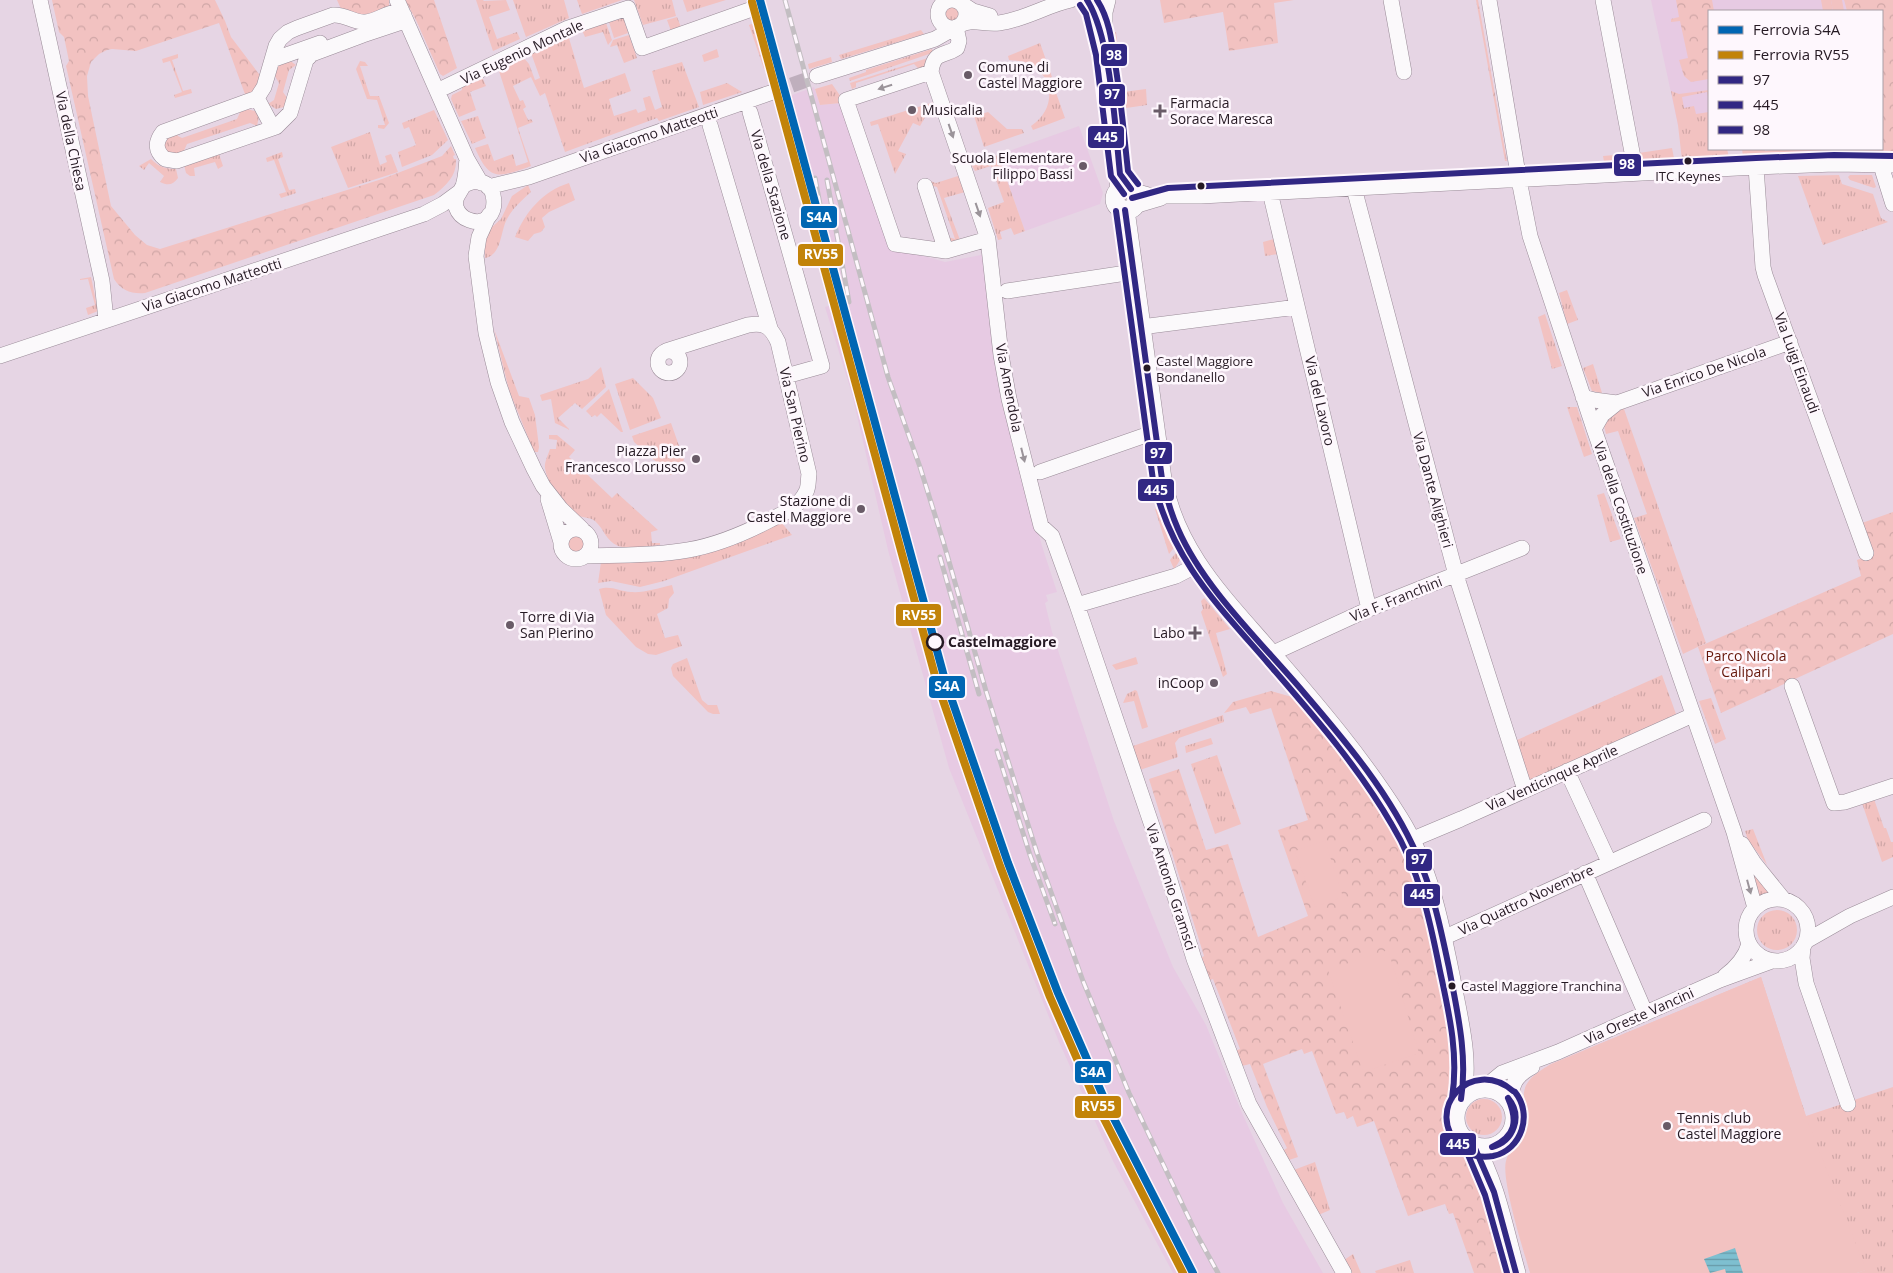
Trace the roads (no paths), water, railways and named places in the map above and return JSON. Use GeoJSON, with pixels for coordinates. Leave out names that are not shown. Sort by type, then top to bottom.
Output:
{"type":"FeatureCollection","features":[{"type":"Feature","properties":{"kind":"main road"},"geometry":{"type":"LineString","coordinates":[[1092,0],[1103,12],[1103,39],[1127,194],[1133,272],[1162,479],[1170,514],[1197,565],[1215,590],[1271,654],[1351,752],[1399,819],[1411,840],[1428,882],[1443,938],[1464,1057],[1464,1086],[1456,1110],[1455,1122],[1459,1134],[1474,1146],[1483,1162],[1516,1273]]}},
{"type":"Feature","properties":{"kind":"main road"},"geometry":{"type":"LineString","coordinates":[[1464,1057],[1475,1084],[1504,1093],[1512,1103],[1516,1118],[1512,1133],[1501,1144],[1495,1165],[1494,1195]]}},
{"type":"Feature","properties":{"kind":"main road"},"geometry":{"type":"LineString","coordinates":[[1461,1099],[1471,1091],[1482,1087]]}},
{"type":"Feature","properties":{"kind":"main road"},"geometry":{"type":"LineString","coordinates":[[1474,1146],[1486,1148],[1501,1144]]}},
{"type":"Feature","properties":{"kind":"street","name":"Via della Chiesa"},"geometry":{"type":"LineString","coordinates":[[40,0],[102,281],[106,320]]}},
{"type":"Feature","properties":{"kind":"street"},"geometry":{"type":"LineString","coordinates":[[397,0],[467,159],[485,185],[494,194],[492,210],[479,221],[463,216]]}},
{"type":"Feature","properties":{"kind":"street"},"geometry":{"type":"LineString","coordinates":[[907,48],[932,34],[938,25],[940,8],[944,3],[953,1],[981,14],[998,16],[1049,0]]}},
{"type":"Feature","properties":{"kind":"street"},"geometry":{"type":"LineString","coordinates":[[817,76],[935,39],[971,21],[999,23],[1092,0]]}},
{"type":"Feature","properties":{"kind":"street"},"geometry":{"type":"LineString","coordinates":[[1391,0],[1404,72]]}},
{"type":"Feature","properties":{"kind":"street","name":"Via della Costituzione"},"geometry":{"type":"LineString","coordinates":[[1489,0],[1518,180],[1530,236],[1594,429],[1734,832],[1755,908]]}},
{"type":"Feature","properties":{"kind":"street"},"geometry":{"type":"LineString","coordinates":[[1603,0],[1636,173]]}},
{"type":"Feature","properties":{"kind":"street"},"geometry":{"type":"LineString","coordinates":[[939,18],[945,26],[958,26],[965,19],[964,7],[953,1]]}},
{"type":"Feature","properties":{"kind":"street","name":"Via Eugenio Montale"},"geometry":{"type":"LineString","coordinates":[[437,91],[568,28],[628,8],[642,48],[752,9]]}},
{"type":"Feature","properties":{"kind":"street"},"geometry":{"type":"LineString","coordinates":[[277,58],[357,29],[389,13],[397,12],[404,15]]}},
{"type":"Feature","properties":{"kind":"street"},"geometry":{"type":"LineString","coordinates":[[369,22],[361,22],[339,14],[288,32],[280,39],[277,58],[257,98],[163,132],[157,142],[158,152],[165,160],[177,161],[272,128],[282,122],[290,113],[306,60],[312,54],[362,34],[400,23],[404,15]]}},
{"type":"Feature","properties":{"kind":"street"},"geometry":{"type":"LineString","coordinates":[[958,26],[959,41],[957,48],[937,57],[932,64],[932,72],[846,100],[895,244],[946,250],[988,240]]}},
{"type":"Feature","properties":{"kind":"street"},"geometry":{"type":"LineString","coordinates":[[277,58],[296,58],[303,69]]}},
{"type":"Feature","properties":{"kind":"street","name":"Via Amendola"},"geometry":{"type":"LineString","coordinates":[[932,72],[988,240],[1001,355],[1009,399],[1041,526],[1052,536],[1077,605]]}},
{"type":"Feature","properties":{"kind":"street","name":"Via Giacomo Matteotti"},"geometry":{"type":"LineString","coordinates":[[485,185],[529,177],[770,93]]}},
{"type":"Feature","properties":{"kind":"street"},"geometry":{"type":"LineString","coordinates":[[257,98],[272,128]]}},
{"type":"Feature","properties":{"kind":"street","name":"Via della Stazione"},"geometry":{"type":"LineString","coordinates":[[750,112],[822,366],[786,376]]}},
{"type":"Feature","properties":{"kind":"street","name":"Via San Pierino"},"geometry":{"type":"LineString","coordinates":[[561,542],[563,552],[576,559],[585,556],[631,555],[689,550],[721,542],[751,530],[790,510],[807,491],[809,474],[778,342],[770,328],[710,125]]}},
{"type":"Feature","properties":{"kind":"street"},"geometry":{"type":"LineString","coordinates":[[467,159],[456,203],[463,216],[476,256],[486,333],[498,382],[512,422],[543,486],[554,515],[561,542]]}},
{"type":"Feature","properties":{"kind":"street"},"geometry":{"type":"LineString","coordinates":[[1127,194],[1168,196],[1390,188],[1756,167],[1834,164],[1888,165]]}},
{"type":"Feature","properties":{"kind":"street"},"geometry":{"type":"LineString","coordinates":[[1888,165],[1883,172],[1893,204]]}},
{"type":"Feature","properties":{"kind":"street","name":"Via Luigi Einaudi"},"geometry":{"type":"LineString","coordinates":[[1756,167],[1763,267],[1866,553]]}},
{"type":"Feature","properties":{"kind":"street","name":"Via Giacomo Matteotti"},"geometry":{"type":"LineString","coordinates":[[476,256],[479,237],[492,210],[506,192],[529,177]]}},
{"type":"Feature","properties":{"kind":"street"},"geometry":{"type":"LineString","coordinates":[[460,190],[474,182],[485,185]]}},
{"type":"Feature","properties":{"kind":"street"},"geometry":{"type":"LineString","coordinates":[[925,186],[946,250]]}},
{"type":"Feature","properties":{"kind":"street","name":"Via Dante Alighieri"},"geometry":{"type":"LineString","coordinates":[[1354,188],[1456,575],[1525,790]]}},
{"type":"Feature","properties":{"kind":"street","name":"Via Giacomo Matteotti"},"geometry":{"type":"LineString","coordinates":[[0,356],[424,214],[443,204],[460,190]]}},
{"type":"Feature","properties":{"kind":"street","name":"Via del Lavoro"},"geometry":{"type":"LineString","coordinates":[[1270,192],[1370,609]]}},
{"type":"Feature","properties":{"kind":"street","name":"Via Giacomo Matteotti"},"geometry":{"type":"LineString","coordinates":[[424,214],[439,212],[463,216]]}},
{"type":"Feature","properties":{"kind":"street"},"geometry":{"type":"LineString","coordinates":[[1007,291],[1133,272]]}},
{"type":"Feature","properties":{"kind":"street","name":"Via della Chiesa"},"geometry":{"type":"LineString","coordinates":[[102,281],[110,296],[125,314]]}},
{"type":"Feature","properties":{"kind":"street"},"geometry":{"type":"LineString","coordinates":[[1141,327],[1297,307]]}},
{"type":"Feature","properties":{"kind":"street"},"geometry":{"type":"LineString","coordinates":[[719,335],[675,372],[667,373],[659,366],[660,355],[666,351],[719,335],[760,323],[770,328]]}},
{"type":"Feature","properties":{"kind":"street","name":"Via Enrico De Nicola"},"geometry":{"type":"LineString","coordinates":[[1594,429],[1602,415],[1617,403],[1790,342]]}},
{"type":"Feature","properties":{"kind":"street","name":"Via Enrico De Nicola"},"geometry":{"type":"LineString","coordinates":[[1583,396],[1594,400],[1617,403]]}},
{"type":"Feature","properties":{"kind":"street"},"geometry":{"type":"LineString","coordinates":[[1040,472],[1156,433]]}},
{"type":"Feature","properties":{"kind":"street","name":"Via San Pierino"},"geometry":{"type":"LineString","coordinates":[[543,486],[562,509],[585,531],[621,552],[631,555]]}},
{"type":"Feature","properties":{"kind":"street"},"geometry":{"type":"LineString","coordinates":[[561,542],[568,531],[577,528],[585,531],[590,538],[591,548],[585,556]]}},
{"type":"Feature","properties":{"kind":"street","name":"Via F. Franchini"},"geometry":{"type":"LineString","coordinates":[[1271,654],[1370,609],[1522,548]]}},
{"type":"Feature","properties":{"kind":"street"},"geometry":{"type":"LineString","coordinates":[[1077,605],[1176,576],[1197,565]]}},
{"type":"Feature","properties":{"kind":"street","name":"Via Antonio Gramsci"},"geometry":{"type":"LineString","coordinates":[[1077,605],[1164,861],[1194,959],[1249,1104],[1344,1273]]}},
{"type":"Feature","properties":{"kind":"street"},"geometry":{"type":"LineString","coordinates":[[1792,686],[1834,802],[1845,802],[1893,786]]}},
{"type":"Feature","properties":{"kind":"street","name":"Via Venticinque Aprile"},"geometry":{"type":"LineString","coordinates":[[1411,840],[1693,714]]}},
{"type":"Feature","properties":{"kind":"street","name":"Via Quattro Novembre"},"geometry":{"type":"LineString","coordinates":[[1567,771],[1609,862]]}},
{"type":"Feature","properties":{"kind":"street","name":"Via Quattro Novembre"},"geometry":{"type":"LineString","coordinates":[[1443,938],[1704,820]]}},
{"type":"Feature","properties":{"kind":"street","name":"Via della Costituzione"},"geometry":{"type":"LineString","coordinates":[[1734,832],[1754,863],[1784,900]]}},
{"type":"Feature","properties":{"kind":"street"},"geometry":{"type":"LineString","coordinates":[[1585,873],[1645,1012]]}},
{"type":"Feature","properties":{"kind":"street"},"geometry":{"type":"LineString","coordinates":[[1775,961],[1790,959],[1805,944],[1850,916],[1893,897]]}},
{"type":"Feature","properties":{"kind":"street"},"geometry":{"type":"LineString","coordinates":[[1806,983],[1792,969],[1758,955],[1749,944],[1746,936],[1747,921],[1755,908],[1768,900],[1784,900],[1798,906],[1804,915],[1808,931],[1802,958],[1806,983],[1848,1104]]}},
{"type":"Feature","properties":{"kind":"street"},"geometry":{"type":"LineString","coordinates":[[1804,915],[1823,920],[1850,916]]}},
{"type":"Feature","properties":{"kind":"street","name":"Via Oreste Vancini"},"geometry":{"type":"LineString","coordinates":[[1720,980],[1739,965],[1747,952],[1749,944]]}},
{"type":"Feature","properties":{"kind":"street","name":"Via Oreste Vancini"},"geometry":{"type":"LineString","coordinates":[[1482,1087],[1502,1073],[1558,1052],[1720,980],[1775,961]]}},
{"type":"Feature","properties":{"kind":"street","name":"Via Oreste Vancini"},"geometry":{"type":"LineString","coordinates":[[1512,1103],[1510,1094],[1520,1074],[1558,1052]]}},
{"type":"Feature","properties":{"kind":"water"},"geometry":{"type":"Polygon","coordinates":[[[1735,1248],[1743,1273],[1726,1273],[1725,1269],[1710,1273],[1704,1259],[1735,1248]]]}},
{"type":"Feature","properties":{"kind":"tunnel"},"geometry":{"type":"LineString","coordinates":[[770,93],[817,76]]}},
{"type":"Feature","properties":{"kind":"railway"},"geometry":{"type":"LineString","coordinates":[[785,0],[888,377],[920,467],[986,691],[1037,853],[1083,981],[1129,1093],[1197,1235],[1218,1273]]}},
{"type":"Feature","properties":{"kind":"railway"},"geometry":{"type":"LineString","coordinates":[[815,178],[828,247]]}},
{"type":"Feature","properties":{"kind":"railway"},"geometry":{"type":"LineString","coordinates":[[827,180],[849,302]]}},
{"type":"Feature","properties":{"kind":"railway"},"geometry":{"type":"LineString","coordinates":[[940,557],[979,694]]}},
{"type":"Feature","properties":{"kind":"railway"},"geometry":{"type":"LineString","coordinates":[[997,751],[1030,855],[1055,924]]}},
{"type":"Feature","properties":{"kind":"rail line","name":"S4A"},"geometry":{"type":"LineString","coordinates":[[760,0],[945,680],[1008,863],[1058,993],[1107,1105],[1193,1273]]}},
{"type":"Feature","properties":{"kind":"rail line","name":"RV55"},"geometry":{"type":"LineString","coordinates":[[752,2],[937,683],[1000,866],[1050,997],[1099,1109],[1183,1273]]}},
{"type":"Feature","properties":{"kind":"place","name":"Comune di Castel Maggiore"},"geometry":{"type":"Point","coordinates":[968,75]}},
{"type":"Feature","properties":{"kind":"place","name":"Musicalia"},"geometry":{"type":"Point","coordinates":[912,110]}},
{"type":"Feature","properties":{"kind":"place","name":"Farmacia Sorace Maresca"},"geometry":{"type":"Point","coordinates":[1160,111]}},
{"type":"Feature","properties":{"kind":"place","name":"ITC Keynes"},"geometry":{"type":"Point","coordinates":[1688,161]}},
{"type":"Feature","properties":{"kind":"place","name":"Scuola Elementare Filippo Bassi"},"geometry":{"type":"Point","coordinates":[1083,166]}},
{"type":"Feature","properties":{"kind":"place","name":"Castel Maggiore Bondanello"},"geometry":{"type":"Point","coordinates":[1147,368]}},
{"type":"Feature","properties":{"kind":"place","name":"Piazza Pier Francesco Lorusso"},"geometry":{"type":"Point","coordinates":[696,459]}},
{"type":"Feature","properties":{"kind":"place","name":"Stazione di Castel Maggiore"},"geometry":{"type":"Point","coordinates":[861,509]}},
{"type":"Feature","properties":{"kind":"place","name":"Torre di Via San Pierino"},"geometry":{"type":"Point","coordinates":[510,625]}},
{"type":"Feature","properties":{"kind":"place","name":"Labo"},"geometry":{"type":"Point","coordinates":[1195,633]}},
{"type":"Feature","properties":{"kind":"place","name":"Castelmaggiore"},"geometry":{"type":"Point","coordinates":[935,642]}},
{"type":"Feature","properties":{"kind":"place","name":"inCoop"},"geometry":{"type":"Point","coordinates":[1214,683]}},
{"type":"Feature","properties":{"kind":"place","name":"Castel Maggiore Tranchina"},"geometry":{"type":"Point","coordinates":[1452,986]}},
{"type":"Feature","properties":{"kind":"place","name":"Tennis club Castel Maggiore"},"geometry":{"type":"Point","coordinates":[1667,1126]}},
{"type":"Feature","properties":{"kind":"park label","name":"Parco Nicola Calipari"},"geometry":{"type":"Point","coordinates":[1746,664]}}]}
